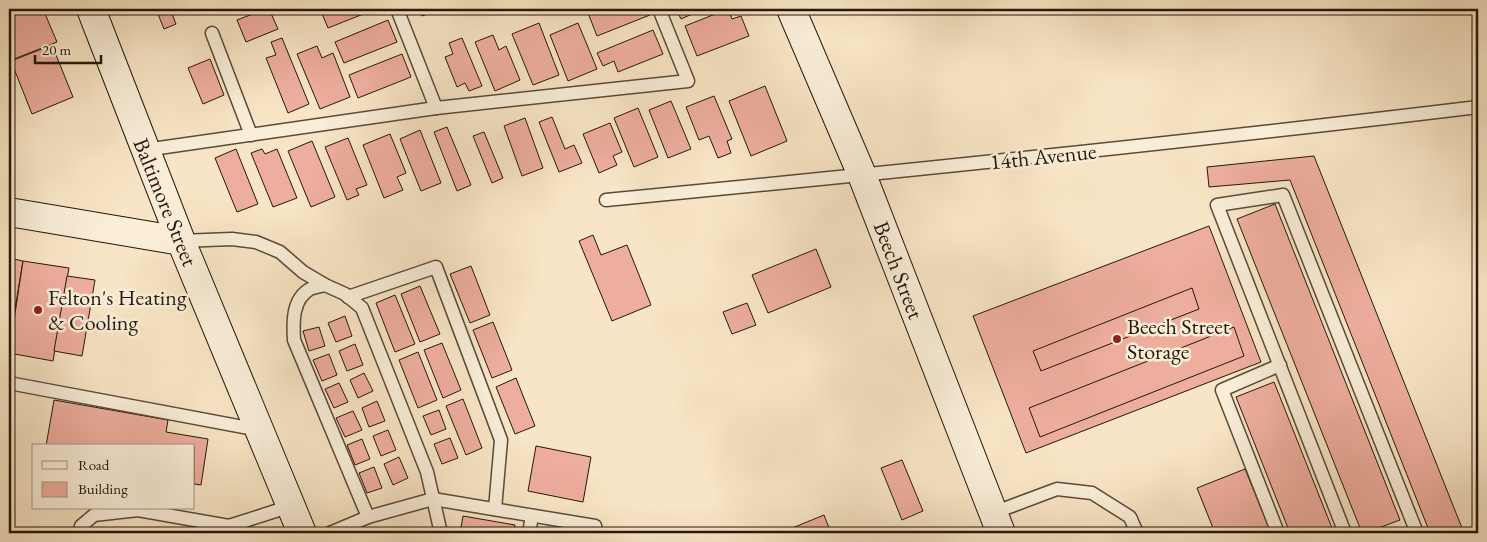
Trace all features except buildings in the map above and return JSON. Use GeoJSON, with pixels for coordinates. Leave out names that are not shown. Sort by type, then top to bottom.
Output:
{"type":"FeatureCollection","features":[{"type":"Feature","properties":{"kind":"street","name":"Baltimore Street"},"geometry":{"type":"LineString","coordinates":[[91,9],[181,241],[302,533]]}},
{"type":"Feature","properties":{"kind":"street","name":"Beech Street"},"geometry":{"type":"LineString","coordinates":[[792,9],[862,175],[997,523]]}},
{"type":"Feature","properties":{"kind":"street"},"geometry":{"type":"LineString","coordinates":[[9,212],[181,241]]}},
{"type":"Feature","properties":{"kind":"lane"},"geometry":{"type":"LineString","coordinates":[[397,9],[436,108]]}},
{"type":"Feature","properties":{"kind":"lane"},"geometry":{"type":"LineString","coordinates":[[145,150],[436,108],[688,81],[659,9]]}},
{"type":"Feature","properties":{"kind":"lane"},"geometry":{"type":"LineString","coordinates":[[212,33],[251,135]]}},
{"type":"Feature","properties":{"kind":"lane","name":"14th Avenue"},"geometry":{"type":"LineString","coordinates":[[606,200],[862,175],[1478,107]]}},
{"type":"Feature","properties":{"kind":"lane"},"geometry":{"type":"LineString","coordinates":[[1345,533],[1217,205],[1283,195],[1417,533]]}},
{"type":"Feature","properties":{"kind":"lane"},"geometry":{"type":"LineString","coordinates":[[181,241],[232,239],[256,242],[280,252],[303,272],[348,297],[362,308],[427,472],[440,529],[439,533]]}},
{"type":"Feature","properties":{"kind":"lane"},"geometry":{"type":"LineString","coordinates":[[348,297],[436,267],[501,440],[495,509]]}},
{"type":"Feature","properties":{"kind":"lane"},"geometry":{"type":"LineString","coordinates":[[325,285],[310,289],[299,299],[293,318],[294,340],[368,518]]}},
{"type":"Feature","properties":{"kind":"lane"},"geometry":{"type":"LineString","coordinates":[[1278,533],[1222,390],[1280,365]]}},
{"type":"Feature","properties":{"kind":"lane"},"geometry":{"type":"LineString","coordinates":[[9,383],[260,430]]}},
{"type":"Feature","properties":{"kind":"lane"},"geometry":{"type":"LineString","coordinates":[[997,523],[1057,489],[1092,493],[1130,517],[1137,533]]}},
{"type":"Feature","properties":{"kind":"lane"},"geometry":{"type":"LineString","coordinates":[[336,532],[368,518],[433,499],[595,526],[597,533]]}},
{"type":"Feature","properties":{"kind":"lane"},"geometry":{"type":"LineString","coordinates":[[80,533],[81,526],[94,515],[138,510],[221,529],[291,506]]}},
{"type":"Feature","properties":{"kind":"lane"},"geometry":{"type":"LineString","coordinates":[[529,533],[532,516]]}},
{"type":"Feature","properties":{"kind":"place","name":"Felton's Heating & Cooling"},"geometry":{"type":"Point","coordinates":[38,310]}},
{"type":"Feature","properties":{"kind":"place","name":"Beech Street Storage"},"geometry":{"type":"Point","coordinates":[1117,339]}}]}
